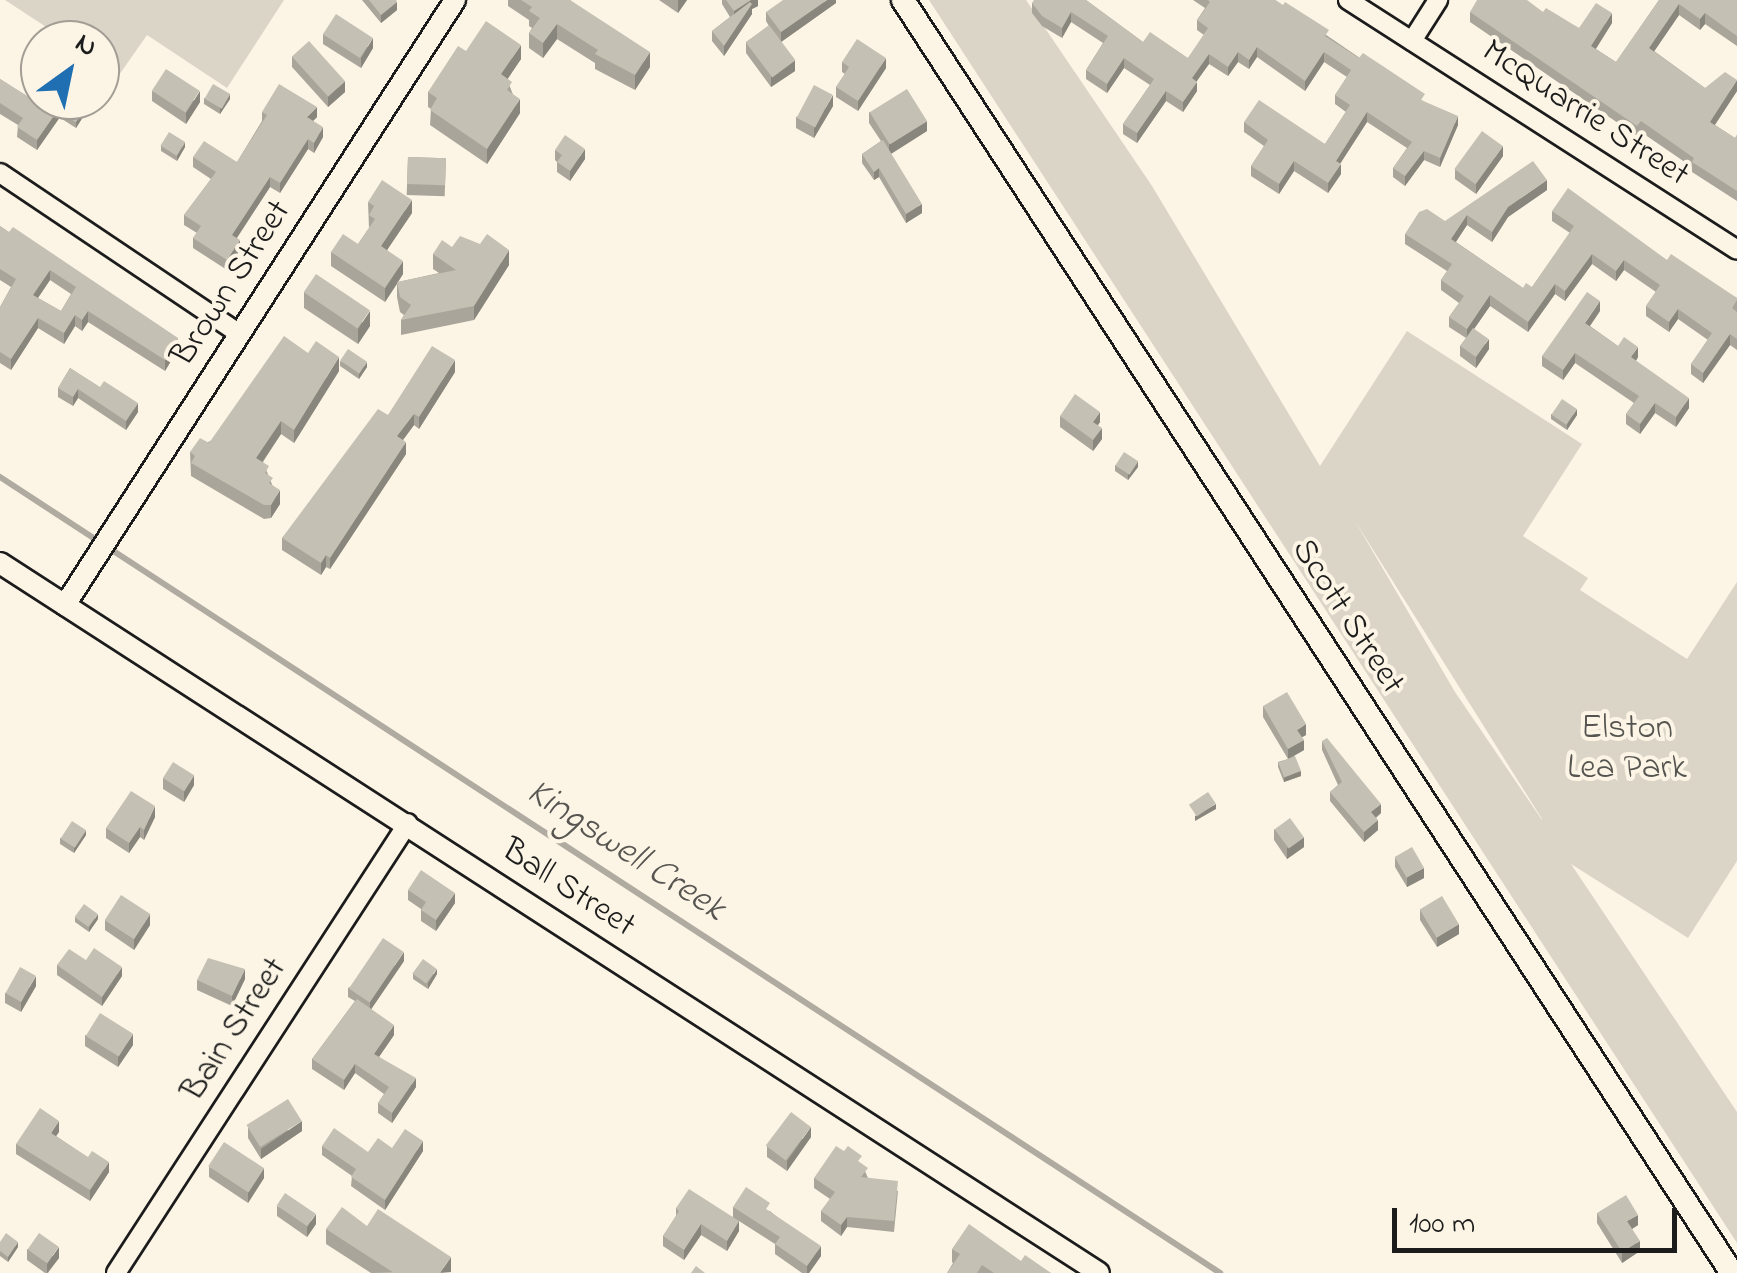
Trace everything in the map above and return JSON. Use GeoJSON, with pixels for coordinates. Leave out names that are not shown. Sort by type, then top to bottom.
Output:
{"type":"FeatureCollection","features":[{"type":"Feature","properties":{"kind":"main road","name":"Scott Street"},"geometry":{"type":"LineString","coordinates":[[903,0],[1732,1273]]}},
{"type":"Feature","properties":{"kind":"street","name":"Brown Street"},"geometry":{"type":"LineString","coordinates":[[64,605],[456,0]]}},
{"type":"Feature","properties":{"kind":"street","name":"McQuarrie Street"},"geometry":{"type":"LineString","coordinates":[[1348,0],[1737,250]]}},
{"type":"Feature","properties":{"kind":"street"},"geometry":{"type":"LineString","coordinates":[[1412,41],[1438,0]]}},
{"type":"Feature","properties":{"kind":"street"},"geometry":{"type":"LineString","coordinates":[[0,173],[238,333]]}},
{"type":"Feature","properties":{"kind":"street","name":"Ball Street"},"geometry":{"type":"LineString","coordinates":[[0,563],[408,823],[1099,1273]]}},
{"type":"Feature","properties":{"kind":"street","name":"Bain Street"},"geometry":{"type":"LineString","coordinates":[[116,1273],[408,823]]}},
{"type":"Feature","properties":{"kind":"green space"},"geometry":{"type":"Polygon","coordinates":[[[5,0],[284,0],[227,88],[147,35],[120,74],[120,20],[36,20],[5,0]]]}},
{"type":"Feature","properties":{"kind":"green space","name":"Elston Lea Park"},"geometry":{"type":"Polygon","coordinates":[[[929,0],[1026,0],[1152,186],[1320,466],[1407,331],[1582,444],[1523,536],[1588,578],[1580,590],[1687,659],[1737,582],[1737,861],[1688,938],[1571,864],[1737,1112],[1737,1243],[929,0]],[[1355,521],[1455,692],[1542,820],[1355,521]]]}},
{"type":"Feature","properties":{"kind":"building"},"geometry":{"type":"Polygon","coordinates":[[[369,0],[396,0],[397,2],[381,15],[369,0]]]}},
{"type":"Feature","properties":{"kind":"building"},"geometry":{"type":"Polygon","coordinates":[[[521,0],[570,0],[650,52],[635,75],[595,54],[598,50],[557,24],[543,43],[529,33],[540,18],[521,0]]]}},
{"type":"Feature","properties":{"kind":"building"},"geometry":{"type":"Polygon","coordinates":[[[726,0],[751,0],[734,11],[726,0]]]}},
{"type":"Feature","properties":{"kind":"building"},"geometry":{"type":"Polygon","coordinates":[[[783,0],[827,0],[781,32],[766,12],[783,0]]]}},
{"type":"Feature","properties":{"kind":"building"},"geometry":{"type":"Polygon","coordinates":[[[1086,0],[1143,42],[1150,32],[1188,58],[1208,28],[1197,20],[1208,0],[1275,0],[1283,5],[1285,2],[1329,30],[1325,36],[1359,58],[1363,53],[1425,94],[1421,100],[1458,116],[1440,158],[1424,151],[1405,176],[1393,168],[1412,142],[1367,112],[1336,161],[1341,164],[1328,183],[1294,161],[1279,184],[1251,166],[1268,140],[1244,122],[1259,100],[1325,144],[1350,105],[1335,95],[1351,70],[1324,52],[1305,81],[1257,47],[1249,60],[1238,52],[1228,67],[1209,54],[1192,78],[1197,82],[1183,102],[1166,91],[1137,133],[1123,124],[1154,79],[1124,58],[1107,84],[1086,70],[1108,36],[1071,12],[1062,28],[1042,16],[1032,3],[1086,0]]]}},
{"type":"Feature","properties":{"kind":"building"},"geometry":{"type":"Polygon","coordinates":[[[1477,0],[1527,0],[1579,28],[1596,3],[1612,13],[1591,46],[1616,62],[1659,0],[1737,0],[1737,36],[1705,13],[1700,19],[1679,4],[1649,48],[1705,88],[1725,72],[1737,80],[1710,122],[1735,138],[1737,135],[1737,191],[1692,162],[1694,158],[1641,121],[1637,126],[1470,12],[1477,0]]]}},
{"type":"Feature","properties":{"kind":"building"},"geometry":{"type":"Polygon","coordinates":[[[752,4],[724,46],[712,31],[752,4]]]}},
{"type":"Feature","properties":{"kind":"building"},"geometry":{"type":"Polygon","coordinates":[[[336,14],[373,38],[360,58],[323,34],[336,14]]]}},
{"type":"Feature","properties":{"kind":"building"},"geometry":{"type":"Polygon","coordinates":[[[486,21],[521,45],[501,74],[512,82],[507,90],[520,99],[487,149],[430,110],[437,98],[428,92],[458,46],[466,51],[486,21]]]}},
{"type":"Feature","properties":{"kind":"building"},"geometry":{"type":"Polygon","coordinates":[[[769,25],[795,60],[772,78],[746,42],[769,25]]]}},
{"type":"Feature","properties":{"kind":"building"},"geometry":{"type":"Polygon","coordinates":[[[857,39],[886,58],[858,101],[836,87],[849,67],[842,62],[857,39]]]}},
{"type":"Feature","properties":{"kind":"building"},"geometry":{"type":"Polygon","coordinates":[[[309,41],[345,81],[328,97],[292,56],[309,41]]]}},
{"type":"Feature","properties":{"kind":"building"},"geometry":{"type":"Polygon","coordinates":[[[166,69],[200,91],[185,113],[152,91],[166,69]]]}},
{"type":"Feature","properties":{"kind":"building"},"geometry":{"type":"Polygon","coordinates":[[[0,79],[20,92],[20,116],[0,103],[0,79]]]}},
{"type":"Feature","properties":{"kind":"building"},"geometry":{"type":"Polygon","coordinates":[[[213,84],[230,94],[222,109],[204,99],[213,84]]]}},
{"type":"Feature","properties":{"kind":"building"},"geometry":{"type":"Polygon","coordinates":[[[279,84],[317,107],[307,117],[323,127],[314,143],[308,139],[280,183],[270,177],[232,235],[240,240],[227,260],[193,238],[201,226],[184,215],[216,172],[193,157],[204,141],[237,162],[267,115],[262,112],[279,84]]]}},
{"type":"Feature","properties":{"kind":"building"},"geometry":{"type":"Polygon","coordinates":[[[814,85],[833,95],[815,128],[797,118],[814,85]]]}},
{"type":"Feature","properties":{"kind":"building"},"geometry":{"type":"Polygon","coordinates":[[[907,89],[927,121],[890,145],[870,112],[907,89]]]}},
{"type":"Feature","properties":{"kind":"building"},"geometry":{"type":"Polygon","coordinates":[[[22,120],[51,120],[37,140],[17,127],[22,120]]]}},
{"type":"Feature","properties":{"kind":"building"},"geometry":{"type":"Polygon","coordinates":[[[1482,131],[1503,146],[1475,184],[1454,169],[1482,131]]]}},
{"type":"Feature","properties":{"kind":"building"},"geometry":{"type":"Polygon","coordinates":[[[169,132],[185,142],[177,156],[161,146],[169,132]]]}},
{"type":"Feature","properties":{"kind":"building"},"geometry":{"type":"Polygon","coordinates":[[[565,135],[585,149],[570,171],[557,162],[562,155],[555,150],[565,135]]]}},
{"type":"Feature","properties":{"kind":"building"},"geometry":{"type":"Polygon","coordinates":[[[883,140],[922,204],[906,214],[879,168],[874,172],[862,154],[883,140]]]}},
{"type":"Feature","properties":{"kind":"building"},"geometry":{"type":"Polygon","coordinates":[[[408,157],[446,158],[445,185],[407,184],[408,157]]]}},
{"type":"Feature","properties":{"kind":"building"},"geometry":{"type":"Polygon","coordinates":[[[1533,161],[1547,180],[1508,207],[1492,232],[1467,215],[1451,239],[1523,288],[1526,283],[1532,287],[1574,226],[1552,211],[1568,188],[1667,260],[1671,254],[1737,298],[1732,308],[1737,312],[1737,339],[1730,334],[1703,373],[1691,364],[1712,333],[1678,309],[1669,322],[1646,306],[1660,285],[1624,260],[1616,271],[1592,254],[1565,291],[1555,284],[1528,322],[1490,295],[1467,329],[1449,317],[1464,296],[1441,280],[1452,264],[1405,234],[1419,212],[1427,209],[1445,221],[1533,161]]]}},
{"type":"Feature","properties":{"kind":"building"},"geometry":{"type":"Polygon","coordinates":[[[382,180],[412,200],[381,246],[403,261],[385,288],[331,252],[343,234],[358,244],[375,219],[369,215],[374,206],[368,202],[382,180]]]}},
{"type":"Feature","properties":{"kind":"building"},"geometry":{"type":"Polygon","coordinates":[[[0,226],[9,232],[13,227],[178,338],[165,360],[88,311],[82,320],[75,315],[64,333],[38,318],[11,359],[0,352],[0,307],[16,279],[0,269],[0,226]],[[50,270],[33,295],[61,311],[76,287],[50,270]]]}},
{"type":"Feature","properties":{"kind":"building"},"geometry":{"type":"Polygon","coordinates":[[[487,234],[509,250],[474,306],[401,320],[411,305],[400,297],[397,282],[456,270],[433,254],[442,240],[452,247],[460,236],[480,244],[487,234]]]}},
{"type":"Feature","properties":{"kind":"building"},"geometry":{"type":"Polygon","coordinates":[[[316,274],[370,310],[358,329],[304,292],[316,274]]]}},
{"type":"Feature","properties":{"kind":"building"},"geometry":{"type":"Polygon","coordinates":[[[1587,292],[1600,301],[1585,323],[1618,346],[1624,337],[1638,347],[1631,357],[1689,398],[1676,417],[1655,403],[1640,424],[1626,414],[1639,396],[1575,353],[1563,370],[1542,356],[1587,292]]]}},
{"type":"Feature","properties":{"kind":"building"},"geometry":{"type":"Polygon","coordinates":[[[1473,328],[1489,339],[1476,357],[1460,346],[1473,328]]]}},
{"type":"Feature","properties":{"kind":"building"},"geometry":{"type":"Polygon","coordinates":[[[284,336],[308,353],[316,341],[339,357],[294,430],[281,421],[256,458],[269,466],[265,473],[273,478],[269,483],[280,490],[271,505],[264,505],[191,463],[195,456],[190,452],[200,438],[209,443],[284,336]]]}},
{"type":"Feature","properties":{"kind":"building"},"geometry":{"type":"Polygon","coordinates":[[[432,346],[455,360],[419,417],[414,414],[397,436],[406,442],[330,558],[326,555],[321,563],[282,538],[378,409],[388,415],[432,346]]]}},
{"type":"Feature","properties":{"kind":"building"},"geometry":{"type":"Polygon","coordinates":[[[348,349],[367,362],[359,373],[340,361],[348,349]]]}},
{"type":"Feature","properties":{"kind":"building"},"geometry":{"type":"Polygon","coordinates":[[[70,368],[100,387],[104,381],[138,403],[126,421],[78,389],[73,397],[58,388],[70,368]]]}},
{"type":"Feature","properties":{"kind":"building"},"geometry":{"type":"Polygon","coordinates":[[[1075,394],[1100,412],[1093,422],[1102,428],[1093,440],[1060,416],[1075,394]]]}},
{"type":"Feature","properties":{"kind":"building"},"geometry":{"type":"Polygon","coordinates":[[[1562,399],[1577,409],[1566,425],[1551,415],[1562,399]]]}},
{"type":"Feature","properties":{"kind":"building"},"geometry":{"type":"Polygon","coordinates":[[[1124,452],[1138,461],[1130,475],[1115,465],[1124,452]]]}},
{"type":"Feature","properties":{"kind":"building"},"geometry":{"type":"Polygon","coordinates":[[[1287,692],[1306,724],[1297,730],[1304,740],[1288,749],[1263,706],[1287,692]]]}},
{"type":"Feature","properties":{"kind":"building"},"geometry":{"type":"Polygon","coordinates":[[[1327,738],[1381,804],[1371,812],[1378,820],[1364,832],[1330,792],[1342,782],[1322,741],[1327,738]]]}},
{"type":"Feature","properties":{"kind":"building"},"geometry":{"type":"Polygon","coordinates":[[[1295,756],[1301,771],[1284,778],[1278,763],[1295,756]]]}},
{"type":"Feature","properties":{"kind":"building"},"geometry":{"type":"Polygon","coordinates":[[[173,762],[194,775],[184,791],[163,778],[173,762]]]}},
{"type":"Feature","properties":{"kind":"building"},"geometry":{"type":"Polygon","coordinates":[[[131,791],[155,806],[144,830],[140,827],[129,843],[106,828],[131,791]]]}},
{"type":"Feature","properties":{"kind":"building"},"geometry":{"type":"Polygon","coordinates":[[[1208,792],[1216,804],[1197,816],[1189,805],[1208,792]]]}},
{"type":"Feature","properties":{"kind":"building"},"geometry":{"type":"Polygon","coordinates":[[[1290,818],[1304,837],[1289,849],[1275,829],[1290,818]]]}},
{"type":"Feature","properties":{"kind":"building"},"geometry":{"type":"Polygon","coordinates":[[[72,821],[86,830],[75,848],[61,839],[72,821]]]}},
{"type":"Feature","properties":{"kind":"building"},"geometry":{"type":"Polygon","coordinates":[[[1412,847],[1424,868],[1407,878],[1395,857],[1412,847]]]}},
{"type":"Feature","properties":{"kind":"building"},"geometry":{"type":"Polygon","coordinates":[[[421,870],[455,893],[436,920],[421,910],[426,902],[408,890],[421,870]]]}},
{"type":"Feature","properties":{"kind":"building"},"geometry":{"type":"Polygon","coordinates":[[[121,895],[150,914],[134,939],[105,920],[121,895]]]}},
{"type":"Feature","properties":{"kind":"building"},"geometry":{"type":"Polygon","coordinates":[[[1442,896],[1459,924],[1437,938],[1420,909],[1442,896]]]}},
{"type":"Feature","properties":{"kind":"building"},"geometry":{"type":"Polygon","coordinates":[[[84,904],[98,914],[88,927],[75,917],[84,904]]]}},
{"type":"Feature","properties":{"kind":"building"},"geometry":{"type":"Polygon","coordinates":[[[383,938],[404,952],[370,1003],[349,989],[383,938]]]}},
{"type":"Feature","properties":{"kind":"building"},"geometry":{"type":"Polygon","coordinates":[[[94,948],[122,967],[102,997],[57,965],[69,949],[86,960],[94,948]]]}},
{"type":"Feature","properties":{"kind":"building"},"geometry":{"type":"Polygon","coordinates":[[[208,958],[245,969],[232,996],[197,980],[208,958]]]}},
{"type":"Feature","properties":{"kind":"building"},"geometry":{"type":"Polygon","coordinates":[[[423,959],[437,969],[426,984],[412,974],[423,959]]]}},
{"type":"Feature","properties":{"kind":"building"},"geometry":{"type":"Polygon","coordinates":[[[20,967],[36,976],[21,1002],[5,993],[20,967]]]}},
{"type":"Feature","properties":{"kind":"building"},"geometry":{"type":"Polygon","coordinates":[[[357,999],[394,1025],[374,1054],[416,1078],[392,1113],[378,1103],[389,1087],[355,1064],[344,1080],[312,1059],[357,999]]]}},
{"type":"Feature","properties":{"kind":"building"},"geometry":{"type":"Polygon","coordinates":[[[100,1013],[133,1034],[119,1057],[86,1036],[100,1013]]]}},
{"type":"Feature","properties":{"kind":"building"},"geometry":{"type":"Polygon","coordinates":[[[288,1099],[302,1121],[260,1147],[246,1125],[288,1099]]]}},
{"type":"Feature","properties":{"kind":"building"},"geometry":{"type":"Polygon","coordinates":[[[40,1108],[59,1121],[51,1133],[88,1157],[92,1151],[109,1162],[90,1190],[16,1144],[40,1108]]]}},
{"type":"Feature","properties":{"kind":"building"},"geometry":{"type":"Polygon","coordinates":[[[791,1112],[811,1127],[786,1161],[766,1146],[791,1112]]]}},
{"type":"Feature","properties":{"kind":"building"},"geometry":{"type":"Polygon","coordinates":[[[334,1128],[368,1152],[378,1138],[392,1148],[405,1129],[423,1141],[385,1200],[351,1177],[356,1169],[322,1146],[334,1128]]]}},
{"type":"Feature","properties":{"kind":"building"},"geometry":{"type":"Polygon","coordinates":[[[224,1142],[264,1168],[248,1192],[208,1166],[224,1142]]]}},
{"type":"Feature","properties":{"kind":"building"},"geometry":{"type":"Polygon","coordinates":[[[836,1146],[844,1151],[848,1146],[862,1156],[858,1161],[868,1168],[861,1177],[898,1181],[894,1221],[847,1217],[841,1225],[821,1211],[835,1192],[814,1178],[836,1146]]]}},
{"type":"Feature","properties":{"kind":"building"},"geometry":{"type":"Polygon","coordinates":[[[746,1187],[770,1203],[766,1209],[821,1246],[807,1266],[775,1244],[780,1237],[733,1207],[746,1187]]]}},
{"type":"Feature","properties":{"kind":"building"},"geometry":{"type":"Polygon","coordinates":[[[689,1189],[739,1221],[727,1241],[701,1224],[684,1250],[663,1236],[689,1189]]]}},
{"type":"Feature","properties":{"kind":"building"},"geometry":{"type":"Polygon","coordinates":[[[285,1193],[316,1214],[307,1226],[277,1205],[285,1193]]]}},
{"type":"Feature","properties":{"kind":"building"},"geometry":{"type":"Polygon","coordinates":[[[1626,1195],[1638,1215],[1627,1221],[1640,1241],[1622,1252],[1597,1213],[1626,1195]]]}},
{"type":"Feature","properties":{"kind":"building"},"geometry":{"type":"Polygon","coordinates":[[[342,1207],[367,1226],[378,1209],[451,1257],[440,1273],[394,1273],[326,1229],[342,1207]]]}},
{"type":"Feature","properties":{"kind":"building"},"geometry":{"type":"Polygon","coordinates":[[[969,1224],[1021,1261],[1025,1255],[1051,1273],[994,1273],[982,1265],[977,1273],[947,1273],[960,1254],[952,1249],[969,1224]]]}},
{"type":"Feature","properties":{"kind":"building"},"geometry":{"type":"Polygon","coordinates":[[[6,1233],[18,1242],[8,1257],[0,1251],[6,1233]]]}},
{"type":"Feature","properties":{"kind":"building"},"geometry":{"type":"Polygon","coordinates":[[[39,1233],[59,1247],[47,1263],[28,1249],[39,1233]]]}},
{"type":"Feature","properties":{"kind":"waterway","name":"Kingswell Creek"},"geometry":{"type":"LineString","coordinates":[[0,477],[1220,1273]]}}]}
